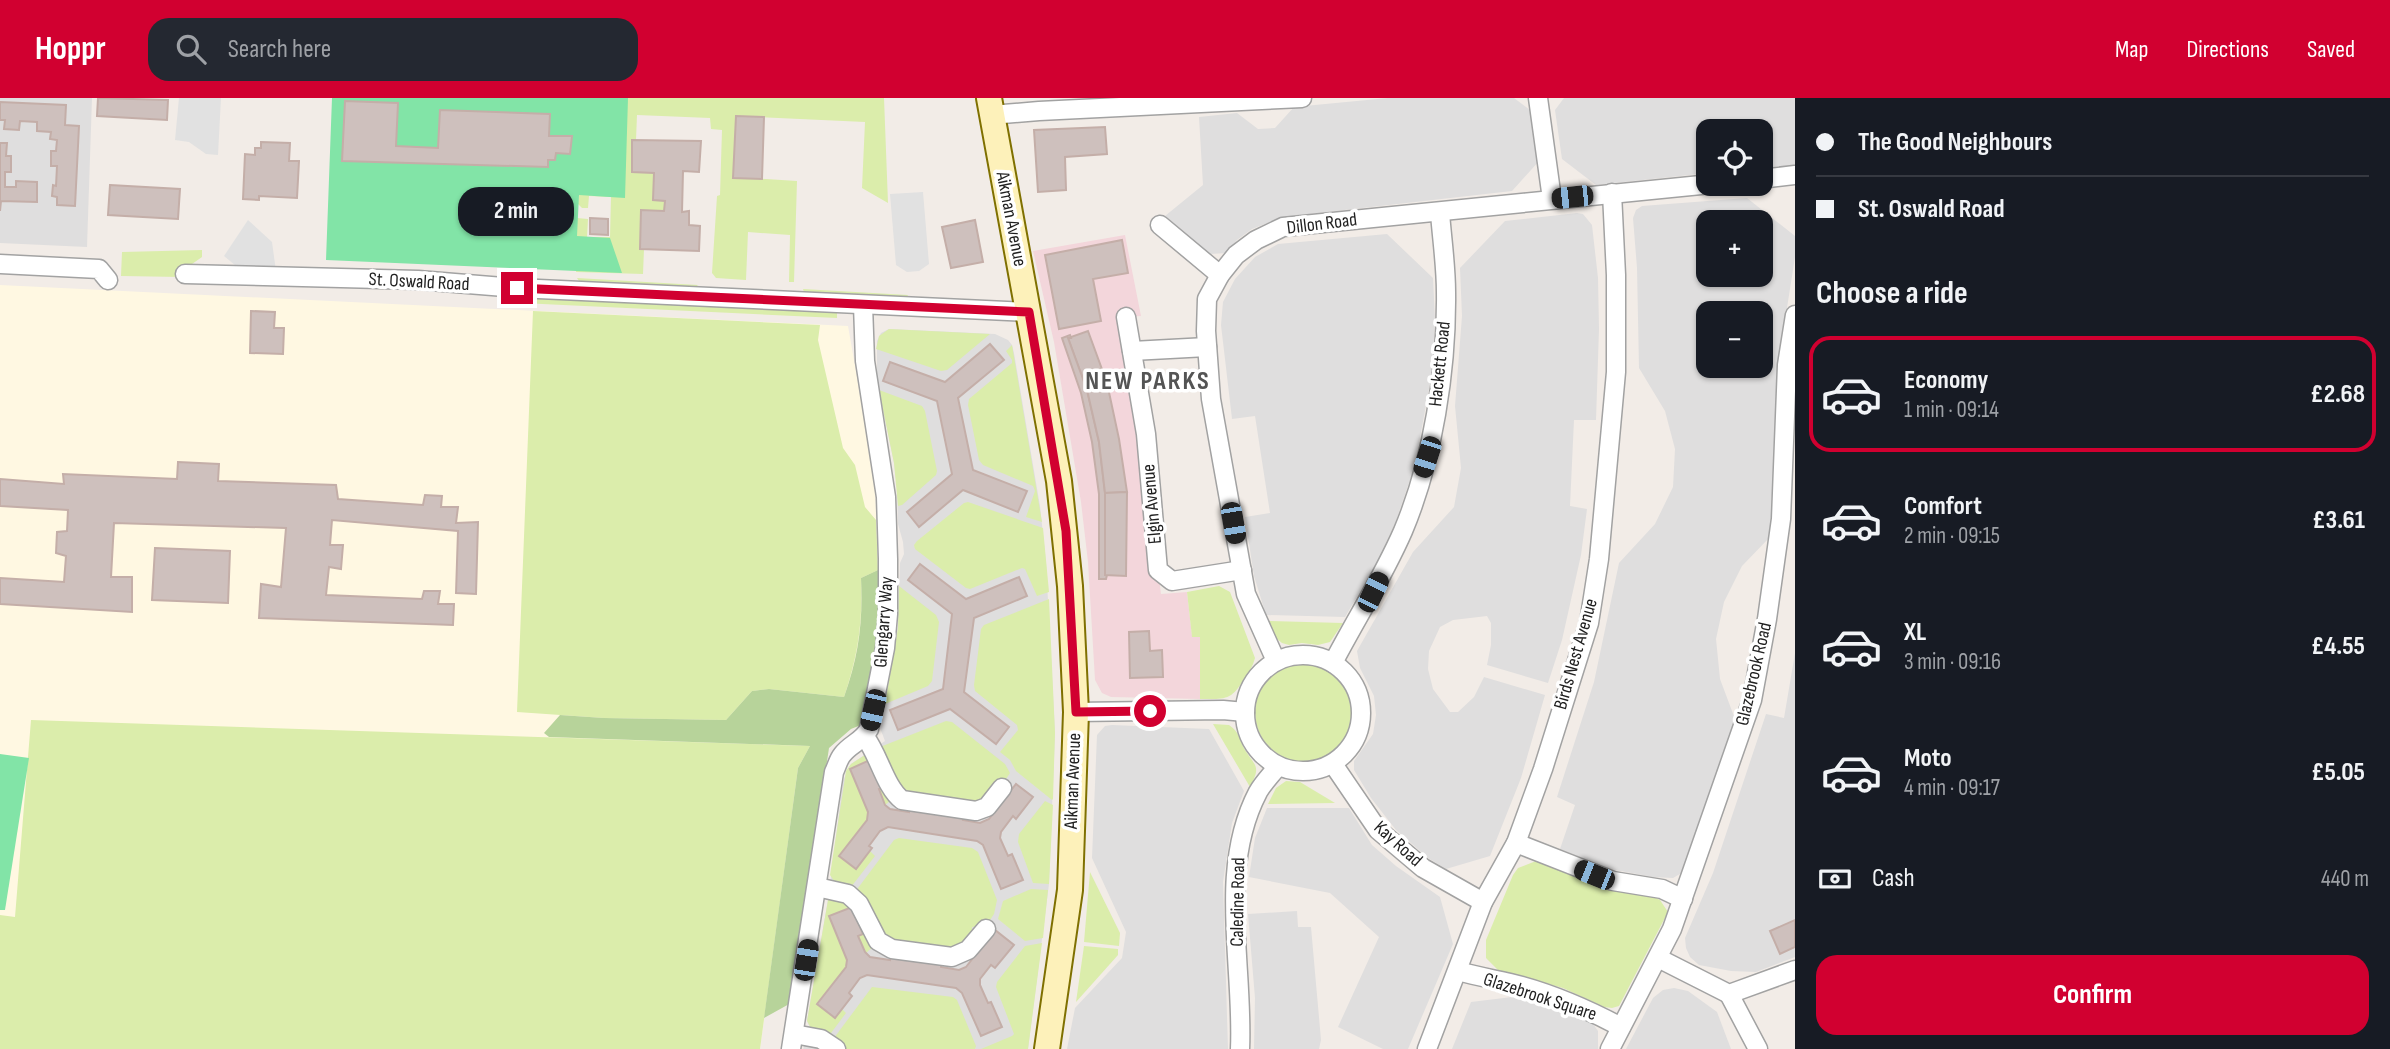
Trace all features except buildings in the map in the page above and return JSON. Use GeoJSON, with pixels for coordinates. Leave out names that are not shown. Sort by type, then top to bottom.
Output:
{"type":"FeatureCollection","features":[{"type":"Feature","properties":{"kind":"street"},"geometry":{"type":"LineString","coordinates":[[990,107],[1039,111],[1302,98]]}},
{"type":"Feature","properties":{"kind":"street"},"geometry":{"type":"LineString","coordinates":[[1538,98],[1552,199]]}},
{"type":"Feature","properties":{"kind":"street","name":"Aikman Avenue"},"geometry":{"type":"LineString","coordinates":[[990,107],[1029,312],[1066,531],[1076,712],[1070,890],[1047,1049]]}},
{"type":"Feature","properties":{"kind":"street"},"geometry":{"type":"LineString","coordinates":[[1773,178],[1795,176]]}},
{"type":"Feature","properties":{"kind":"street","name":"Dillon Road"},"geometry":{"type":"LineString","coordinates":[[1276,661],[1246,594],[1211,399],[1207,299],[1220,275],[1236,255],[1256,240],[1283,227],[1696,186]]}},
{"type":"Feature","properties":{"kind":"street","name":"Birds Nest Avenue"},"geometry":{"type":"LineString","coordinates":[[1427,1049],[1483,902],[1516,843],[1543,769],[1589,623],[1599,559],[1616,372],[1616,275],[1612,194]]}},
{"type":"Feature","properties":{"kind":"street","name":"Hackett Road"},"geometry":{"type":"LineString","coordinates":[[1333,663],[1373,592],[1403,530],[1427,457],[1444,354],[1447,291],[1440,213]]}},
{"type":"Feature","properties":{"kind":"street"},"geometry":{"type":"LineString","coordinates":[[1160,225],[1220,275]]}},
{"type":"Feature","properties":{"kind":"street"},"geometry":{"type":"LineString","coordinates":[[0,264],[99,269],[108,280]]}},
{"type":"Feature","properties":{"kind":"street","name":"St. Oswald Road"},"geometry":{"type":"LineString","coordinates":[[186,274],[418,281],[1029,312]]}},
{"type":"Feature","properties":{"kind":"street","name":"Glengarry Way"},"geometry":{"type":"LineString","coordinates":[[863,305],[866,361],[886,497],[888,559],[885,648],[866,737]]}},
{"type":"Feature","properties":{"kind":"street","name":"Glazebrook Road"},"geometry":{"type":"LineString","coordinates":[[1610,1049],[1658,958],[1683,899],[1752,700],[1782,519],[1787,365],[1795,315]]}},
{"type":"Feature","properties":{"kind":"street","name":"Elgin Avenue"},"geometry":{"type":"LineString","coordinates":[[1126,317],[1146,434],[1158,570],[1172,581],[1242,570]]}},
{"type":"Feature","properties":{"kind":"street"},"geometry":{"type":"LineString","coordinates":[[1132,351],[1207,346]]}},
{"type":"Feature","properties":{"kind":"street"},"geometry":{"type":"LineString","coordinates":[[1305,654],[1320,657],[1333,663],[1353,681],[1361,707],[1358,733],[1343,755],[1333,764],[1311,771],[1289,770],[1278,766],[1257,749],[1246,725],[1247,696],[1253,682],[1263,670],[1276,661],[1305,654]]}},
{"type":"Feature","properties":{"kind":"street"},"geometry":{"type":"LineString","coordinates":[[1076,712],[1245,712]]}},
{"type":"Feature","properties":{"kind":"street"},"geometry":{"type":"LineString","coordinates":[[836,1049],[821,1039],[793,1041],[835,772],[840,757],[849,747],[866,737],[894,794],[902,800],[976,811],[987,807],[1002,788]]}},
{"type":"Feature","properties":{"kind":"street","name":"Kay Road"},"geometry":{"type":"LineString","coordinates":[[1333,764],[1378,830],[1423,867],[1483,902]]}},
{"type":"Feature","properties":{"kind":"street","name":"Caledine Road"},"geometry":{"type":"LineString","coordinates":[[1240,1049],[1236,898],[1238,853],[1246,820],[1259,790],[1278,766]]}},
{"type":"Feature","properties":{"kind":"street"},"geometry":{"type":"LineString","coordinates":[[1516,843],[1603,878],[1662,889],[1683,899]]}},
{"type":"Feature","properties":{"kind":"street"},"geometry":{"type":"LineString","coordinates":[[817,887],[849,894],[859,904],[878,941],[892,949],[952,957],[968,950],[986,929]]}},
{"type":"Feature","properties":{"kind":"street"},"geometry":{"type":"LineString","coordinates":[[1658,958],[1729,994],[1758,1049]]}},
{"type":"Feature","properties":{"kind":"street"},"geometry":{"type":"LineString","coordinates":[[1729,994],[1795,970]]}},
{"type":"Feature","properties":{"kind":"street","name":"Glazebrook Square"},"geometry":{"type":"LineString","coordinates":[[1458,971],[1488,980],[1511,983],[1568,1002],[1621,1027]]}},
{"type":"Feature","properties":{"kind":"shaded area"},"geometry":{"type":"Polygon","coordinates":[[[0,98],[92,98],[87,247],[0,243],[0,98]]]}},
{"type":"Feature","properties":{"kind":"shaded area"},"geometry":{"type":"Polygon","coordinates":[[[179,98],[221,98],[218,155],[206,154],[189,142],[175,140],[179,98]]]}},
{"type":"Feature","properties":{"kind":"shaded area"},"geometry":{"type":"Polygon","coordinates":[[[1388,98],[1514,98],[1534,113],[1540,160],[1512,191],[1283,217],[1252,229],[1237,240],[1227,253],[1210,254],[1165,216],[1203,185],[1199,117],[1237,113],[1258,129],[1275,128],[1294,107],[1388,98]]]}},
{"type":"Feature","properties":{"kind":"shaded area"},"geometry":{"type":"Polygon","coordinates":[[[1564,98],[1795,98],[1795,165],[1773,167],[1773,119],[1696,119],[1696,174],[1596,185],[1562,159],[1555,110],[1564,98]]]}},
{"type":"Feature","properties":{"kind":"shaded area"},"geometry":{"type":"Polygon","coordinates":[[[923,192],[929,264],[919,271],[907,272],[896,265],[890,194],[923,192]]]}},
{"type":"Feature","properties":{"kind":"shaded area"},"geometry":{"type":"Polygon","coordinates":[[[1747,198],[1762,210],[1696,210],[1696,287],[1773,287],[1773,219],[1795,236],[1795,257],[1778,365],[1770,537],[1742,566],[1724,602],[1716,639],[1720,679],[1735,719],[1707,814],[1685,871],[1673,878],[1610,869],[1560,849],[1575,805],[1557,797],[1594,682],[1619,563],[1655,524],[1673,487],[1675,449],[1665,411],[1639,368],[1633,218],[1636,210],[1642,206],[1747,198]]]}},
{"type":"Feature","properties":{"kind":"shaded area"},"geometry":{"type":"Polygon","coordinates":[[[1583,214],[1592,225],[1598,278],[1599,329],[1596,420],[1574,420],[1570,506],[1587,509],[1581,555],[1562,640],[1548,683],[1487,665],[1491,623],[1487,616],[1453,620],[1440,627],[1429,651],[1428,669],[1433,689],[1450,712],[1458,712],[1474,697],[1484,677],[1545,695],[1521,778],[1490,856],[1446,869],[1428,858],[1396,830],[1371,798],[1354,770],[1354,761],[1373,734],[1376,715],[1374,696],[1360,668],[1357,651],[1413,552],[1454,507],[1461,468],[1455,406],[1462,316],[1460,268],[1505,221],[1583,214]]]}},
{"type":"Feature","properties":{"kind":"shaded area"},"geometry":{"type":"Polygon","coordinates":[[[248,220],[272,242],[276,271],[241,270],[224,256],[248,220]]]}},
{"type":"Feature","properties":{"kind":"shaded area"},"geometry":{"type":"Polygon","coordinates":[[[1387,234],[1433,278],[1433,367],[1415,465],[1396,521],[1376,565],[1345,617],[1266,615],[1254,576],[1245,517],[1270,513],[1255,416],[1232,419],[1221,325],[1223,302],[1235,279],[1255,257],[1278,244],[1387,234]]]}},
{"type":"Feature","properties":{"kind":"shaded area"},"geometry":{"type":"Polygon","coordinates":[[[1125,235],[1141,316],[1127,317],[1161,594],[1187,592],[1192,636],[1200,637],[1200,699],[1111,697],[1102,693],[1095,680],[1088,562],[1081,502],[1054,342],[1033,251],[1125,235]]]}},
{"type":"Feature","properties":{"kind":"shaded area"},"geometry":{"type":"Polygon","coordinates":[[[0,285],[848,326],[875,480],[879,630],[861,725],[810,746],[798,768],[760,1049],[0,1049],[0,285]]]}},
{"type":"Feature","properties":{"kind":"shaded area"},"geometry":{"type":"Polygon","coordinates":[[[889,329],[995,334],[1008,340],[1014,353],[1040,506],[1046,563],[1055,733],[1049,884],[1028,1049],[803,1049],[811,1030],[807,1021],[828,900],[843,781],[851,764],[885,741],[880,728],[898,628],[900,563],[904,554],[898,524],[894,463],[877,379],[877,341],[881,333],[889,329]]]}},
{"type":"Feature","properties":{"kind":"shaded area"},"geometry":{"type":"Polygon","coordinates":[[[1795,653],[1795,957],[1756,972],[1699,965],[1690,957],[1685,938],[1713,873],[1766,714],[1784,718],[1795,653]]]}},
{"type":"Feature","properties":{"kind":"shaded area"},"geometry":{"type":"Polygon","coordinates":[[[1105,726],[1209,729],[1244,791],[1232,823],[1223,882],[1228,1049],[1067,1049],[1075,1008],[1122,958],[1126,932],[1092,858],[1097,735],[1105,726]]]}},
{"type":"Feature","properties":{"kind":"shaded area"},"geometry":{"type":"Polygon","coordinates":[[[1267,808],[1349,808],[1372,845],[1396,866],[1440,897],[1453,944],[1408,1049],[1383,1049],[1338,1027],[1379,937],[1330,893],[1249,877],[1255,838],[1267,808]]]}},
{"type":"Feature","properties":{"kind":"shaded area"},"geometry":{"type":"Polygon","coordinates":[[[1297,911],[1298,927],[1311,927],[1321,1040],[1319,1049],[1254,1049],[1255,998],[1248,914],[1297,911]]]}},
{"type":"Feature","properties":{"kind":"shaded area"},"geometry":{"type":"Polygon","coordinates":[[[1674,988],[1688,991],[1717,1012],[1731,1049],[1626,1049],[1653,998],[1663,990],[1674,988]]]}},
{"type":"Feature","properties":{"kind":"shaded area"},"geometry":{"type":"Polygon","coordinates":[[[1512,997],[1579,1017],[1593,1024],[1598,1031],[1598,1049],[1452,1049],[1471,1002],[1512,997]]]}},
{"type":"Feature","properties":{"kind":"green space"},"geometry":{"type":"Polygon","coordinates":[[[332,98],[628,98],[625,198],[579,195],[577,236],[610,238],[622,273],[326,260],[332,98]]]}},
{"type":"Feature","properties":{"kind":"green space"},"geometry":{"type":"Polygon","coordinates":[[[587,98],[884,98],[888,203],[862,188],[865,122],[736,116],[734,177],[797,181],[794,282],[789,282],[790,235],[748,232],[746,280],[716,278],[712,273],[717,196],[720,195],[722,130],[711,129],[710,118],[637,115],[636,140],[632,141],[632,172],[654,173],[665,201],[664,211],[641,210],[640,248],[644,249],[643,274],[576,272],[577,218],[588,219],[587,237],[610,237],[611,197],[589,196],[588,208],[582,208],[578,204],[587,98]]]}},
{"type":"Feature","properties":{"kind":"green space"},"geometry":{"type":"Polygon","coordinates":[[[202,250],[202,257],[192,264],[182,264],[181,277],[121,276],[122,252],[202,250]]]}},
{"type":"Feature","properties":{"kind":"green space"},"geometry":{"type":"Polygon","coordinates":[[[577,278],[698,285],[690,292],[583,287],[577,278]]]}},
{"type":"Feature","properties":{"kind":"green space"},"geometry":{"type":"Polygon","coordinates":[[[803,289],[908,295],[904,302],[806,298],[803,289]]]}},
{"type":"Feature","properties":{"kind":"green space"},"geometry":{"type":"Polygon","coordinates":[[[521,295],[837,311],[837,318],[521,303],[521,295]]]}},
{"type":"Feature","properties":{"kind":"green space"},"geometry":{"type":"Polygon","coordinates":[[[533,311],[820,325],[818,340],[843,448],[855,465],[865,507],[876,520],[878,570],[861,578],[859,638],[844,697],[769,689],[752,691],[726,720],[604,718],[517,712],[533,311]]]}},
{"type":"Feature","properties":{"kind":"green space"},"geometry":{"type":"Polygon","coordinates":[[[889,329],[990,334],[947,370],[941,371],[876,349],[879,336],[889,329]]]}},
{"type":"Feature","properties":{"kind":"green space"},"geometry":{"type":"Polygon","coordinates":[[[1012,345],[1042,522],[1026,517],[1035,491],[1033,486],[983,465],[979,460],[968,405],[969,399],[1012,363],[1006,351],[1012,345]]]}},
{"type":"Feature","properties":{"kind":"green space"},"geometry":{"type":"Polygon","coordinates":[[[879,390],[922,406],[937,471],[936,475],[898,506],[894,463],[879,390]]]}},
{"type":"Feature","properties":{"kind":"green space"},"geometry":{"type":"Polygon","coordinates":[[[968,502],[1043,528],[1049,592],[1037,596],[1025,569],[1022,568],[970,589],[966,588],[915,549],[917,541],[968,502]]]}},
{"type":"Feature","properties":{"kind":"green space"},"geometry":{"type":"Polygon","coordinates":[[[878,570],[879,630],[861,725],[851,729],[829,748],[791,1003],[764,1018],[798,768],[810,746],[549,737],[544,733],[560,715],[726,720],[752,691],[769,689],[844,697],[859,638],[861,578],[878,570]]]}},
{"type":"Feature","properties":{"kind":"green space"},"geometry":{"type":"Polygon","coordinates":[[[899,586],[936,615],[939,622],[932,681],[928,686],[885,704],[898,628],[899,586]]]}},
{"type":"Feature","properties":{"kind":"green space"},"geometry":{"type":"Polygon","coordinates":[[[1219,586],[1230,592],[1255,658],[1248,674],[1231,695],[1200,699],[1200,637],[1192,637],[1187,592],[1219,586]]]}},
{"type":"Feature","properties":{"kind":"green space"},"geometry":{"type":"Polygon","coordinates":[[[1049,599],[1055,733],[1052,800],[1016,771],[1010,760],[1000,752],[1018,730],[1017,725],[975,691],[974,685],[981,629],[984,625],[1049,599]]]}},
{"type":"Feature","properties":{"kind":"green space"},"geometry":{"type":"Polygon","coordinates":[[[1268,621],[1343,623],[1330,642],[1318,645],[1289,645],[1276,638],[1268,621]]]}},
{"type":"Feature","properties":{"kind":"green space"},"geometry":{"type":"Polygon","coordinates":[[[1305,662],[1324,666],[1340,677],[1351,693],[1355,712],[1351,731],[1340,747],[1324,758],[1305,762],[1286,758],[1270,747],[1259,731],[1255,712],[1259,693],[1270,677],[1286,666],[1305,662]]]}},
{"type":"Feature","properties":{"kind":"green space"},"geometry":{"type":"Polygon","coordinates":[[[31,720],[810,746],[798,768],[760,1049],[0,1049],[0,915],[15,917],[31,720]]]}},
{"type":"Feature","properties":{"kind":"green space"},"geometry":{"type":"Polygon","coordinates":[[[946,721],[952,722],[1005,764],[1010,773],[1004,782],[994,783],[995,794],[986,804],[912,796],[900,789],[880,747],[946,721]]]}},
{"type":"Feature","properties":{"kind":"green space"},"geometry":{"type":"Polygon","coordinates":[[[1213,724],[1229,725],[1237,733],[1256,767],[1250,787],[1213,724]]]}},
{"type":"Feature","properties":{"kind":"green space"},"geometry":{"type":"Polygon","coordinates":[[[868,753],[874,757],[894,798],[885,805],[879,789],[884,787],[872,759],[850,769],[868,812],[867,820],[840,856],[856,869],[870,851],[875,856],[851,887],[836,884],[830,875],[846,771],[851,764],[868,753]]]}},
{"type":"Feature","properties":{"kind":"green space"},"geometry":{"type":"Polygon","coordinates":[[[0,754],[29,758],[5,910],[0,910],[0,754]]]}},
{"type":"Feature","properties":{"kind":"green space"},"geometry":{"type":"Polygon","coordinates":[[[1286,781],[1300,782],[1335,803],[1268,804],[1276,788],[1286,781]]]}},
{"type":"Feature","properties":{"kind":"green space"},"geometry":{"type":"Polygon","coordinates":[[[1045,801],[1053,805],[1049,884],[1033,883],[1018,842],[1019,834],[1045,801]]]}},
{"type":"Feature","properties":{"kind":"green space"},"geometry":{"type":"Polygon","coordinates":[[[899,838],[972,848],[978,852],[997,900],[994,914],[986,926],[972,927],[973,939],[951,952],[886,942],[855,892],[894,840],[899,838]]]}},
{"type":"Feature","properties":{"kind":"green space"},"geometry":{"type":"Polygon","coordinates":[[[1536,861],[1595,884],[1652,896],[1660,900],[1668,912],[1619,1006],[1604,1007],[1563,988],[1498,970],[1486,958],[1486,940],[1513,875],[1518,868],[1536,861]]]}},
{"type":"Feature","properties":{"kind":"green space"},"geometry":{"type":"Polygon","coordinates":[[[1090,872],[1120,933],[1119,946],[1084,942],[1090,872]]]}},
{"type":"Feature","properties":{"kind":"green space"},"geometry":{"type":"Polygon","coordinates":[[[1031,889],[1048,890],[1043,938],[1025,941],[998,919],[1003,901],[1031,889]]]}},
{"type":"Feature","properties":{"kind":"green space"},"geometry":{"type":"Polygon","coordinates":[[[835,895],[844,898],[855,909],[875,945],[865,952],[858,936],[863,934],[852,907],[829,916],[847,960],[846,967],[817,1004],[834,1018],[842,1009],[846,1013],[831,1033],[827,1034],[812,1030],[807,1021],[828,900],[835,895]]]}},
{"type":"Feature","properties":{"kind":"green space"},"geometry":{"type":"Polygon","coordinates":[[[1042,943],[1028,1049],[981,1049],[1014,1034],[996,987],[997,982],[1025,946],[1042,943]]]}},
{"type":"Feature","properties":{"kind":"green space"},"geometry":{"type":"Polygon","coordinates":[[[1084,946],[1118,949],[1118,955],[1076,1002],[1084,946]]]}},
{"type":"Feature","properties":{"kind":"green space"},"geometry":{"type":"Polygon","coordinates":[[[872,987],[953,997],[957,1000],[975,1049],[843,1049],[834,1038],[872,987]]]}},
{"type":"Feature","properties":{"kind":"district","name":"NEW PARKS"},"geometry":{"type":"Point","coordinates":[1148,381]}},
{"type":"Feature","properties":{"kind":"route"},"geometry":{"type":"LineString","coordinates":[[517,288],[1029,312],[1066,531],[1076,712],[1150,711]]}}]}
